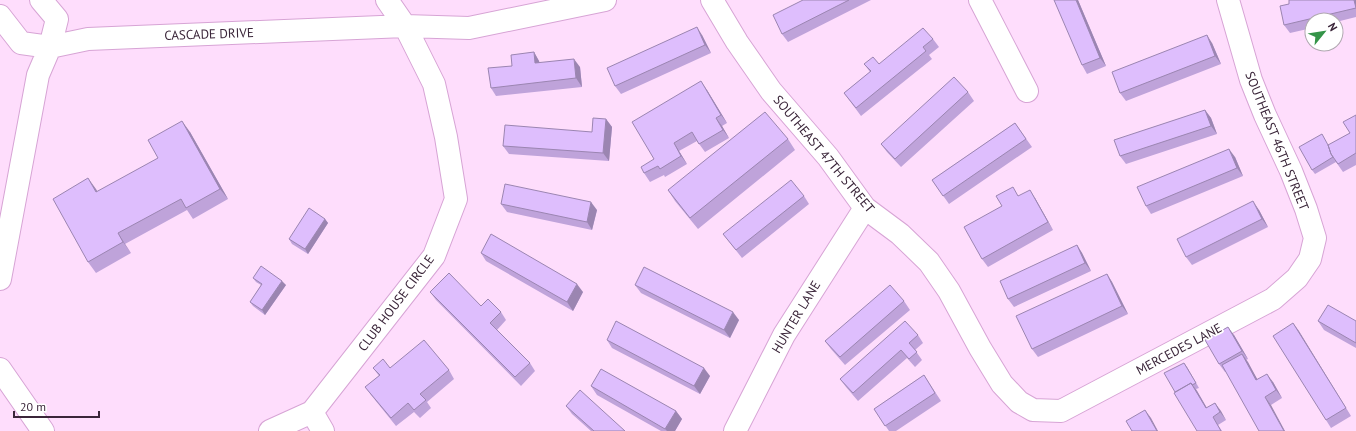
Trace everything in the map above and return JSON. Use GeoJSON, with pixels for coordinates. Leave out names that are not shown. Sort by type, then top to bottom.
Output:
{"type":"FeatureCollection","features":[{"type":"Feature","properties":{"kind":"street"},"geometry":{"type":"LineString","coordinates":[[0,279],[38,75],[50,47],[57,19],[42,0]]}},
{"type":"Feature","properties":{"kind":"street","name":"CLUB HOUSE CIRCLE"},"geometry":{"type":"LineString","coordinates":[[270,431],[312,412],[434,256],[456,199],[446,137],[434,84],[405,26],[387,0]]}},
{"type":"Feature","properties":{"kind":"street","name":"CASCADE DRIVE"},"geometry":{"type":"LineString","coordinates":[[0,16],[21,43],[50,47],[88,39],[405,26],[469,28],[605,0]]}},
{"type":"Feature","properties":{"kind":"street","name":"SOUTHEAST 47TH STREET"},"geometry":{"type":"LineString","coordinates":[[712,0],[737,42],[771,91],[828,157],[865,208],[900,234],[929,262],[949,291],[980,348],[1002,384],[1019,402],[1033,410]]}},
{"type":"Feature","properties":{"kind":"street"},"geometry":{"type":"LineString","coordinates":[[980,0],[1026,91]]}},
{"type":"Feature","properties":{"kind":"street","name":"SOUTHEAST 46TH STREET"},"geometry":{"type":"LineString","coordinates":[[1228,0],[1251,80],[1306,209],[1315,238],[1310,259]]}},
{"type":"Feature","properties":{"kind":"street","name":"HUNTER LANE"},"geometry":{"type":"LineString","coordinates":[[736,431],[784,335],[865,208]]}},
{"type":"Feature","properties":{"kind":"street","name":"MERCEDES LANE"},"geometry":{"type":"LineString","coordinates":[[1033,410],[1061,410],[1273,299],[1297,278],[1310,259]]}},
{"type":"Feature","properties":{"kind":"street"},"geometry":{"type":"LineString","coordinates":[[0,369],[43,431]]}},
{"type":"Feature","properties":{"kind":"street"},"geometry":{"type":"LineString","coordinates":[[312,412],[323,431]]}},
{"type":"Feature","properties":{"kind":"building"},"geometry":{"type":"Polygon","coordinates":[[[803,0],[849,0],[782,34],[773,15],[803,0]]]}},
{"type":"Feature","properties":{"kind":"building"},"geometry":{"type":"Polygon","coordinates":[[[1054,0],[1076,0],[1100,58],[1082,65],[1054,0]]]}},
{"type":"Feature","properties":{"kind":"building"},"geometry":{"type":"Polygon","coordinates":[[[1289,0],[1354,0],[1356,8],[1339,12],[1304,12],[1304,20],[1284,25],[1280,6],[1289,4],[1289,0]]]}},
{"type":"Feature","properties":{"kind":"building"},"geometry":{"type":"Polygon","coordinates":[[[697,27],[705,45],[615,86],[607,68],[697,27]]]}},
{"type":"Feature","properties":{"kind":"building"},"geometry":{"type":"Polygon","coordinates":[[[923,28],[933,39],[923,47],[926,51],[856,108],[844,93],[871,71],[864,64],[873,57],[879,64],[923,28]]]}},
{"type":"Feature","properties":{"kind":"building"},"geometry":{"type":"Polygon","coordinates":[[[1207,35],[1215,56],[1120,93],[1112,72],[1207,35]]]}},
{"type":"Feature","properties":{"kind":"building"},"geometry":{"type":"Polygon","coordinates":[[[534,52],[535,63],[574,59],[576,78],[491,88],[488,68],[512,66],[511,55],[534,52]]]}},
{"type":"Feature","properties":{"kind":"building"},"geometry":{"type":"Polygon","coordinates":[[[954,77],[968,92],[895,159],[881,144],[954,77]]]}},
{"type":"Feature","properties":{"kind":"building"},"geometry":{"type":"Polygon","coordinates":[[[701,81],[721,115],[716,118],[723,130],[699,144],[692,132],[674,143],[681,156],[660,169],[658,166],[644,173],[641,167],[654,159],[632,122],[701,81]]]}},
{"type":"Feature","properties":{"kind":"building"},"geometry":{"type":"Polygon","coordinates":[[[1205,110],[1211,126],[1120,156],[1114,140],[1205,110]]]}},
{"type":"Feature","properties":{"kind":"building"},"geometry":{"type":"Polygon","coordinates":[[[765,112],[788,139],[690,218],[668,190],[765,112]]]}},
{"type":"Feature","properties":{"kind":"building"},"geometry":{"type":"Polygon","coordinates":[[[1356,115],[1356,153],[1338,164],[1331,154],[1328,145],[1350,133],[1343,122],[1356,115]]]}},
{"type":"Feature","properties":{"kind":"building"},"geometry":{"type":"Polygon","coordinates":[[[593,118],[606,119],[603,153],[503,146],[505,125],[592,132],[593,118]]]}},
{"type":"Feature","properties":{"kind":"building"},"geometry":{"type":"Polygon","coordinates":[[[182,121],[220,189],[186,208],[181,199],[118,233],[123,242],[88,262],[53,199],[88,178],[96,192],[158,158],[148,140],[182,121]]]}},
{"type":"Feature","properties":{"kind":"building"},"geometry":{"type":"Polygon","coordinates":[[[1015,123],[1026,139],[943,196],[932,180],[1015,123]]]}},
{"type":"Feature","properties":{"kind":"building"},"geometry":{"type":"Polygon","coordinates":[[[1322,134],[1333,157],[1312,170],[1299,147],[1322,134]]]}},
{"type":"Feature","properties":{"kind":"building"},"geometry":{"type":"Polygon","coordinates":[[[1229,149],[1237,168],[1146,206],[1137,187],[1229,149]]]}},
{"type":"Feature","properties":{"kind":"building"},"geometry":{"type":"Polygon","coordinates":[[[791,180],[804,196],[736,250],[723,234],[791,180]]]}},
{"type":"Feature","properties":{"kind":"building"},"geometry":{"type":"Polygon","coordinates":[[[505,184],[591,202],[587,222],[501,204],[505,184]]]}},
{"type":"Feature","properties":{"kind":"building"},"geometry":{"type":"Polygon","coordinates":[[[1013,187],[1018,196],[1030,190],[1048,222],[982,259],[964,227],[1002,206],[996,196],[1013,187]]]}},
{"type":"Feature","properties":{"kind":"building"},"geometry":{"type":"Polygon","coordinates":[[[1253,201],[1262,219],[1186,257],[1177,239],[1253,201]]]}},
{"type":"Feature","properties":{"kind":"building"},"geometry":{"type":"Polygon","coordinates":[[[309,208],[325,219],[305,249],[289,239],[309,208]]]}},
{"type":"Feature","properties":{"kind":"building"},"geometry":{"type":"Polygon","coordinates":[[[491,234],[577,284],[567,302],[481,253],[491,234]]]}},
{"type":"Feature","properties":{"kind":"building"},"geometry":{"type":"Polygon","coordinates":[[[1077,245],[1085,263],[1008,299],[1000,281],[1077,245]]]}},
{"type":"Feature","properties":{"kind":"building"},"geometry":{"type":"Polygon","coordinates":[[[261,266],[282,281],[262,310],[250,302],[262,284],[253,278],[261,266]]]}},
{"type":"Feature","properties":{"kind":"building"},"geometry":{"type":"Polygon","coordinates":[[[644,267],[733,312],[724,330],[635,285],[644,267]]]}},
{"type":"Feature","properties":{"kind":"building"},"geometry":{"type":"Polygon","coordinates":[[[449,273],[481,306],[488,299],[501,312],[490,323],[530,363],[515,377],[430,292],[449,273]]]}},
{"type":"Feature","properties":{"kind":"building"},"geometry":{"type":"Polygon","coordinates":[[[1107,274],[1122,306],[1032,349],[1016,316],[1107,274]]]}},
{"type":"Feature","properties":{"kind":"building"},"geometry":{"type":"Polygon","coordinates":[[[890,285],[904,301],[840,357],[825,341],[890,285]]]}},
{"type":"Feature","properties":{"kind":"building"},"geometry":{"type":"Polygon","coordinates":[[[1328,305],[1356,321],[1356,343],[1318,321],[1328,305]]]}},
{"type":"Feature","properties":{"kind":"building"},"geometry":{"type":"Polygon","coordinates":[[[616,321],[704,368],[694,386],[607,340],[616,321]]]}},
{"type":"Feature","properties":{"kind":"building"},"geometry":{"type":"Polygon","coordinates":[[[905,321],[918,335],[909,343],[917,352],[909,359],[901,350],[853,393],[840,379],[905,321]]]}},
{"type":"Feature","properties":{"kind":"building"},"geometry":{"type":"Polygon","coordinates":[[[1293,323],[1346,408],[1326,420],[1273,336],[1293,323]]]}},
{"type":"Feature","properties":{"kind":"building"},"geometry":{"type":"Polygon","coordinates":[[[1228,327],[1242,351],[1219,364],[1205,340],[1228,327]]]}},
{"type":"Feature","properties":{"kind":"building"},"geometry":{"type":"Polygon","coordinates":[[[424,340],[449,370],[420,394],[426,400],[414,410],[408,403],[391,418],[365,387],[380,375],[373,368],[383,359],[390,368],[424,340]]]}},
{"type":"Feature","properties":{"kind":"building"},"geometry":{"type":"Polygon","coordinates":[[[1242,354],[1256,380],[1267,374],[1276,390],[1265,397],[1284,431],[1259,431],[1222,365],[1242,354]]]}},
{"type":"Feature","properties":{"kind":"building"},"geometry":{"type":"Polygon","coordinates":[[[1184,363],[1196,383],[1192,385],[1191,383],[1175,392],[1164,373],[1184,363]]]}},
{"type":"Feature","properties":{"kind":"building"},"geometry":{"type":"Polygon","coordinates":[[[601,369],[676,411],[665,429],[591,386],[601,369]]]}},
{"type":"Feature","properties":{"kind":"building"},"geometry":{"type":"Polygon","coordinates":[[[924,375],[935,393],[885,426],[874,409],[924,375]]]}},
{"type":"Feature","properties":{"kind":"building"},"geometry":{"type":"Polygon","coordinates":[[[1191,383],[1206,408],[1215,403],[1220,412],[1213,417],[1221,431],[1197,431],[1174,393],[1191,383]]]}},
{"type":"Feature","properties":{"kind":"building"},"geometry":{"type":"Polygon","coordinates":[[[580,390],[625,431],[594,431],[566,406],[580,390]]]}},
{"type":"Feature","properties":{"kind":"building"},"geometry":{"type":"Polygon","coordinates":[[[1145,410],[1157,431],[1132,431],[1126,421],[1145,410]]]}}]}
